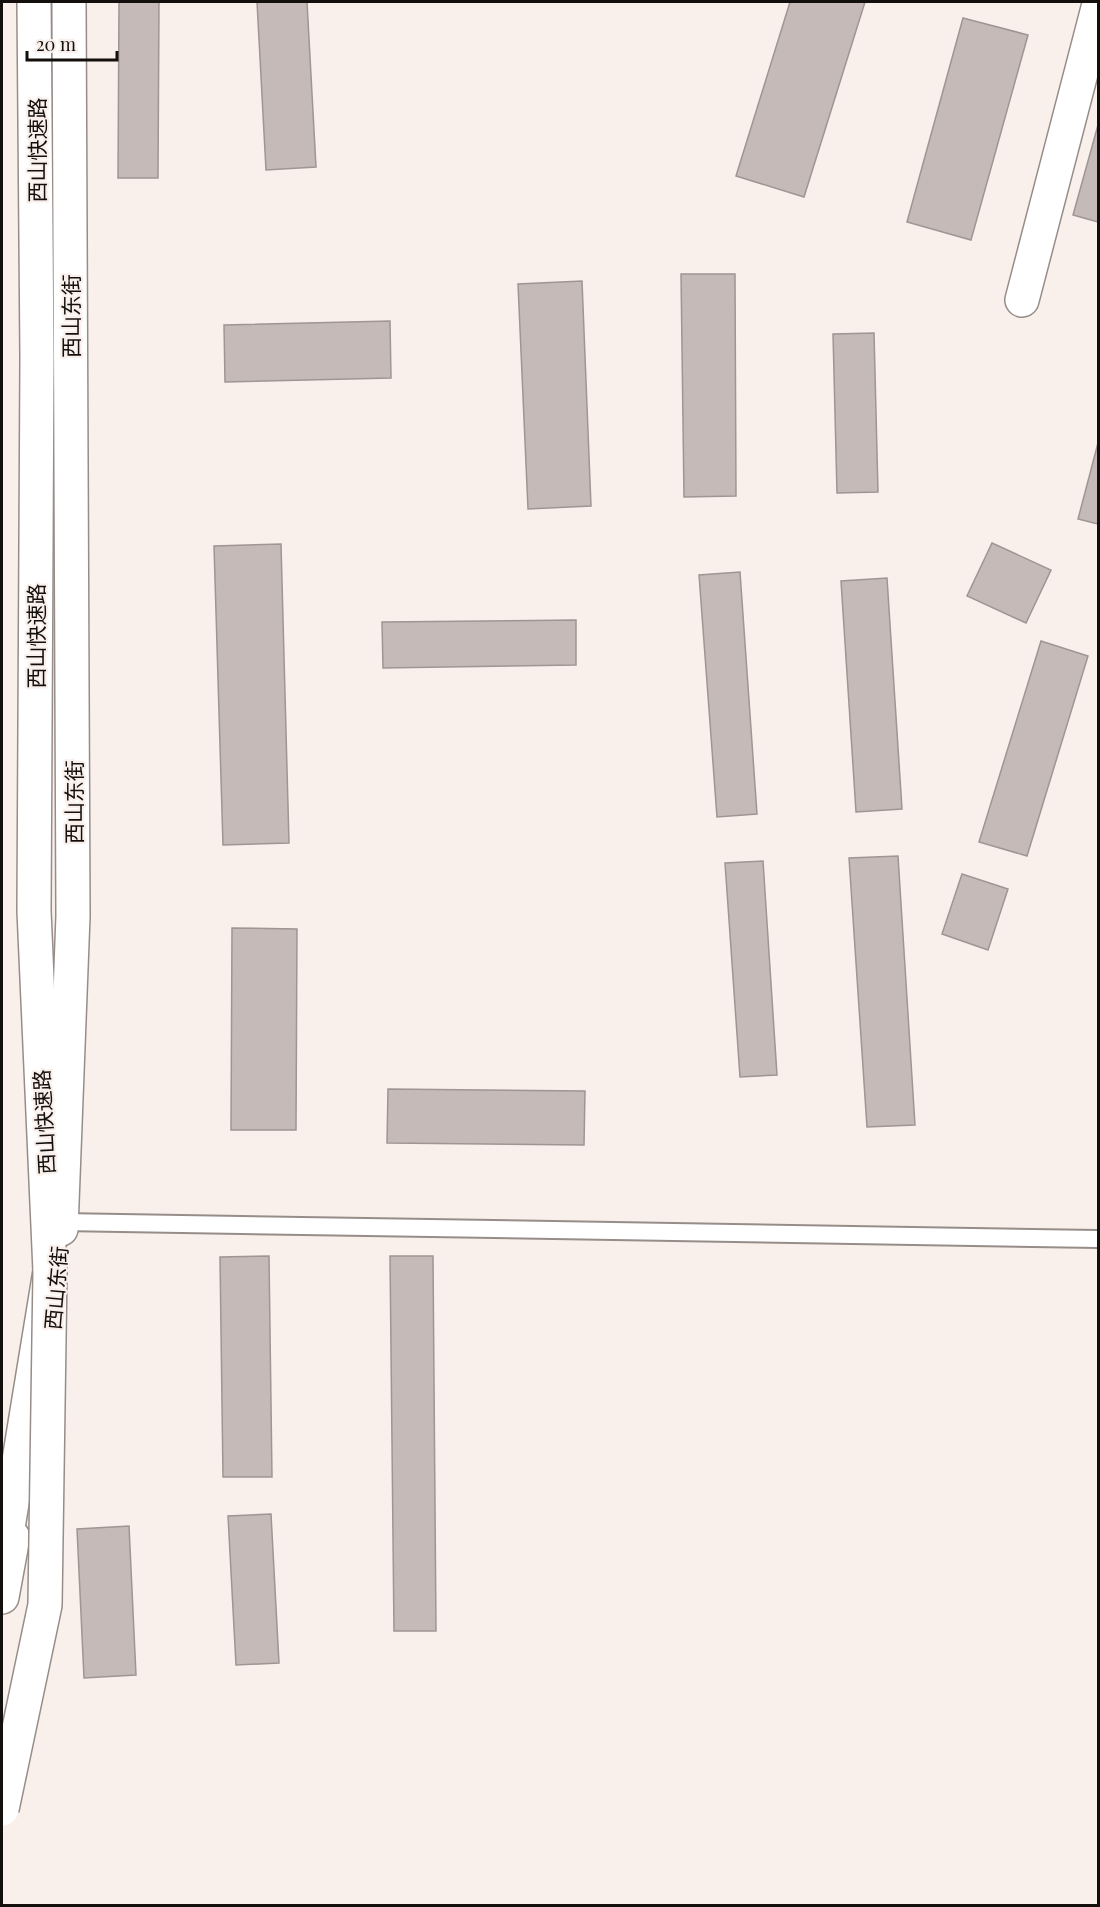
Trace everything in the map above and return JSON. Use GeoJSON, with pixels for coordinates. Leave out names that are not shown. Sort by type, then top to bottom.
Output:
{"type":"FeatureCollection","features":[{"type":"Feature","properties":{"kind":"main road","name":"西山快速路"},"geometry":{"type":"LineString","coordinates":[[34,2],[37,358],[34,911],[50,1271]]}},
{"type":"Feature","properties":{"kind":"main road","name":"西山东街"},"geometry":{"type":"LineString","coordinates":[[2,1597],[55,1318],[61,1222],[73,916],[69,2]]}},
{"type":"Feature","properties":{"kind":"main road"},"geometry":{"type":"LineString","coordinates":[[1022,300],[1098,8]]}},
{"type":"Feature","properties":{"kind":"main road"},"geometry":{"type":"LineString","coordinates":[[2,1563],[50,1271]]}},
{"type":"Feature","properties":{"kind":"main road"},"geometry":{"type":"LineString","coordinates":[[2,1809],[45,1605],[50,1271]]}},
{"type":"Feature","properties":{"kind":"lane"},"geometry":{"type":"LineString","coordinates":[[61,1222],[1098,1239]]}},
{"type":"Feature","properties":{"kind":"building"},"geometry":{"type":"Polygon","coordinates":[[[119,2],[159,2],[158,178],[118,178],[119,2]]]}},
{"type":"Feature","properties":{"kind":"building"},"geometry":{"type":"Polygon","coordinates":[[[257,2],[307,2],[316,167],[266,170],[257,2]]]}},
{"type":"Feature","properties":{"kind":"building"},"geometry":{"type":"Polygon","coordinates":[[[790,2],[865,2],[804,197],[736,176],[790,2]]]}},
{"type":"Feature","properties":{"kind":"building"},"geometry":{"type":"Polygon","coordinates":[[[963,18],[1028,35],[971,240],[907,222],[963,18]]]}},
{"type":"Feature","properties":{"kind":"building"},"geometry":{"type":"Polygon","coordinates":[[[1098,125],[1098,222],[1073,215],[1098,125]]]}},
{"type":"Feature","properties":{"kind":"building"},"geometry":{"type":"Polygon","coordinates":[[[681,274],[735,274],[736,496],[684,497],[681,274]]]}},
{"type":"Feature","properties":{"kind":"building"},"geometry":{"type":"Polygon","coordinates":[[[582,281],[591,506],[528,509],[518,284],[582,281]]]}},
{"type":"Feature","properties":{"kind":"building"},"geometry":{"type":"Polygon","coordinates":[[[390,321],[391,378],[225,382],[224,325],[390,321]]]}},
{"type":"Feature","properties":{"kind":"building"},"geometry":{"type":"Polygon","coordinates":[[[874,333],[878,492],[837,493],[833,334],[874,333]]]}},
{"type":"Feature","properties":{"kind":"building"},"geometry":{"type":"Polygon","coordinates":[[[1098,443],[1098,524],[1078,519],[1098,443]]]}},
{"type":"Feature","properties":{"kind":"building"},"geometry":{"type":"Polygon","coordinates":[[[992,543],[1051,570],[1026,623],[967,596],[992,543]]]}},
{"type":"Feature","properties":{"kind":"building"},"geometry":{"type":"Polygon","coordinates":[[[281,544],[289,843],[223,845],[214,546],[281,544]]]}},
{"type":"Feature","properties":{"kind":"building"},"geometry":{"type":"Polygon","coordinates":[[[740,572],[757,814],[717,817],[699,575],[740,572]]]}},
{"type":"Feature","properties":{"kind":"building"},"geometry":{"type":"Polygon","coordinates":[[[887,578],[902,809],[856,812],[841,581],[887,578]]]}},
{"type":"Feature","properties":{"kind":"building"},"geometry":{"type":"Polygon","coordinates":[[[576,620],[576,665],[383,668],[382,622],[576,620]]]}},
{"type":"Feature","properties":{"kind":"building"},"geometry":{"type":"Polygon","coordinates":[[[1041,641],[1088,656],[1027,856],[979,842],[1041,641]]]}},
{"type":"Feature","properties":{"kind":"building"},"geometry":{"type":"Polygon","coordinates":[[[898,856],[915,1125],[867,1127],[849,858],[898,856]]]}},
{"type":"Feature","properties":{"kind":"building"},"geometry":{"type":"Polygon","coordinates":[[[763,861],[777,1075],[740,1077],[725,863],[763,861]]]}},
{"type":"Feature","properties":{"kind":"building"},"geometry":{"type":"Polygon","coordinates":[[[962,874],[1008,889],[988,950],[942,934],[962,874]]]}},
{"type":"Feature","properties":{"kind":"building"},"geometry":{"type":"Polygon","coordinates":[[[232,928],[297,929],[296,1130],[231,1130],[232,928]]]}},
{"type":"Feature","properties":{"kind":"building"},"geometry":{"type":"Polygon","coordinates":[[[388,1089],[585,1091],[584,1145],[387,1143],[388,1089]]]}},
{"type":"Feature","properties":{"kind":"building"},"geometry":{"type":"Polygon","coordinates":[[[269,1256],[272,1477],[223,1477],[220,1257],[269,1256]]]}},
{"type":"Feature","properties":{"kind":"building"},"geometry":{"type":"Polygon","coordinates":[[[390,1256],[433,1256],[436,1631],[394,1631],[390,1256]]]}},
{"type":"Feature","properties":{"kind":"building"},"geometry":{"type":"Polygon","coordinates":[[[271,1514],[279,1663],[236,1665],[228,1516],[271,1514]]]}},
{"type":"Feature","properties":{"kind":"building"},"geometry":{"type":"Polygon","coordinates":[[[129,1526],[136,1675],[84,1678],[77,1529],[129,1526]]]}}]}
